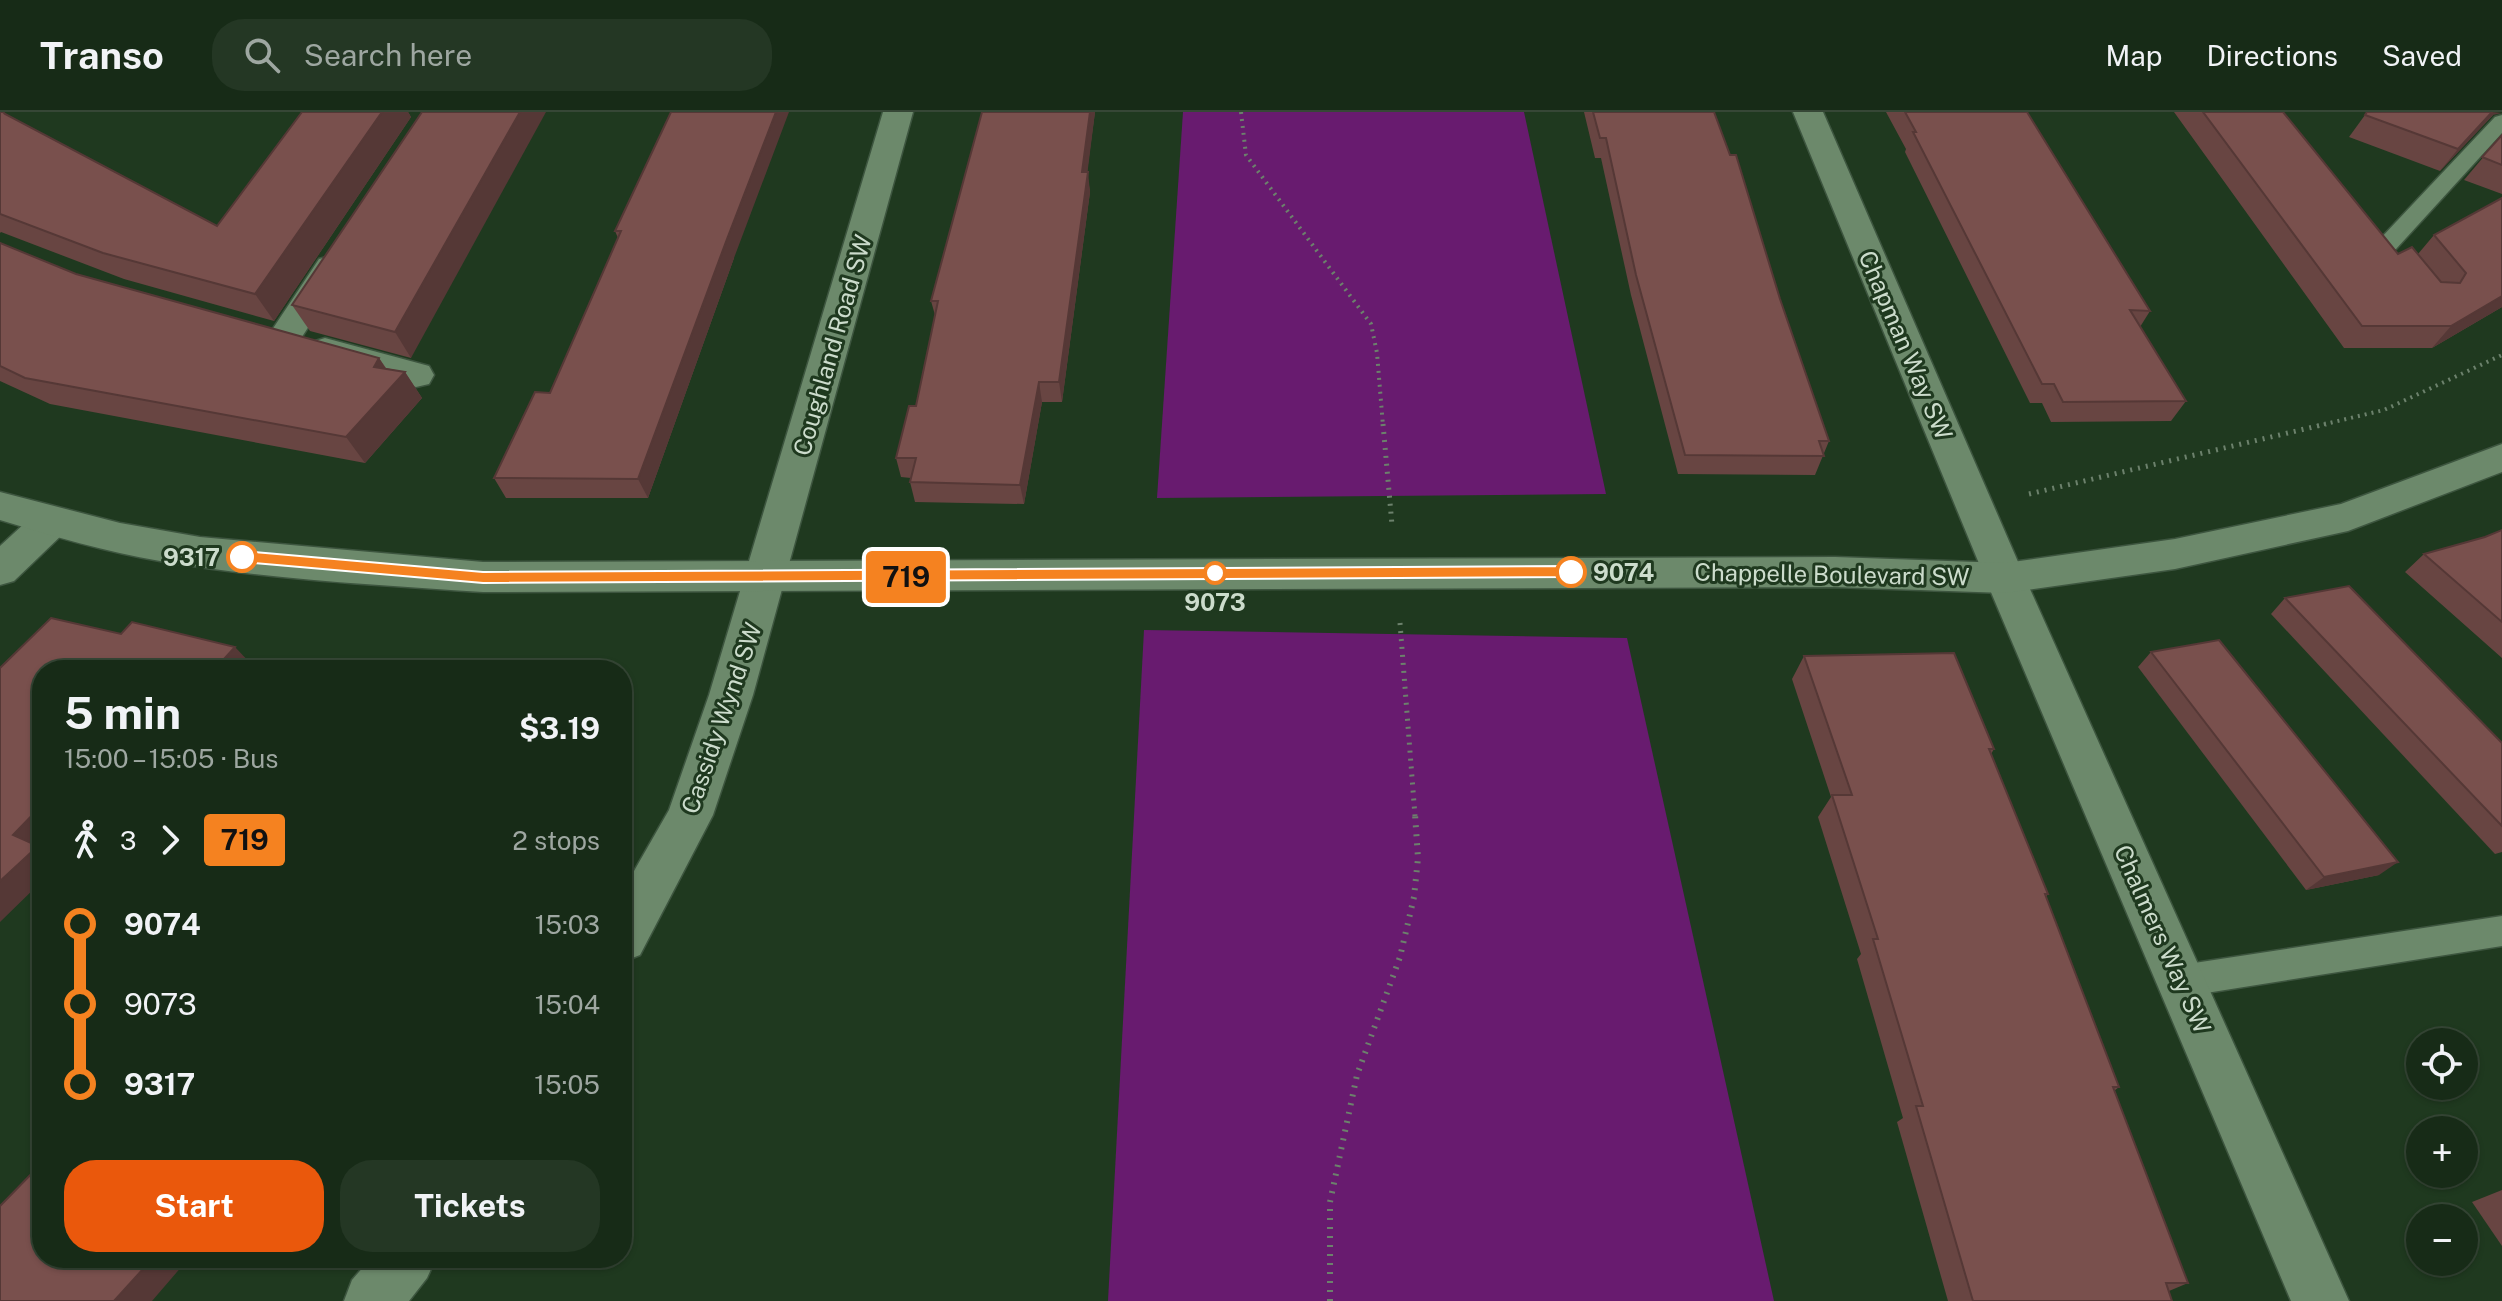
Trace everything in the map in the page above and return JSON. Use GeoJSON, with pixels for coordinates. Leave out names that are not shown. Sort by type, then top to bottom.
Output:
{"type":"FeatureCollection","features":[{"type":"Feature","properties":{"kind":"street","name":"Coughland Road SW"},"geometry":{"type":"LineString","coordinates":[[767,578],[898,112]]}},
{"type":"Feature","properties":{"kind":"street","name":"Chapman Way SW"},"geometry":{"type":"LineString","coordinates":[[1808,112],[2005,578]]}},
{"type":"Feature","properties":{"kind":"street"},"geometry":{"type":"LineString","coordinates":[[345,245],[269,334],[416,375]]}},
{"type":"Feature","properties":{"kind":"street","name":"Chappelle Boulevard SW"},"geometry":{"type":"LineString","coordinates":[[0,506],[159,546],[270,560],[483,577],[1835,572],[2005,578],[2175,554],[2348,517],[2502,457]]}},
{"type":"Feature","properties":{"kind":"street"},"geometry":{"type":"LineString","coordinates":[[0,570],[52,521]]}},
{"type":"Feature","properties":{"kind":"street","name":"Cassidy Wynd SW"},"geometry":{"type":"LineString","coordinates":[[632,921],[690,815],[767,578]]}},
{"type":"Feature","properties":{"kind":"street","name":"Chalmers Way SW"},"geometry":{"type":"LineString","coordinates":[[2005,578],[2320,1301]]}},
{"type":"Feature","properties":{"kind":"street"},"geometry":{"type":"LineString","coordinates":[[373,1301],[399,1268]]}},
{"type":"Feature","properties":{"kind":"lane"},"geometry":{"type":"LineString","coordinates":[[2406,265],[2383,238],[2502,121]]}},
{"type":"Feature","properties":{"kind":"lane"},"geometry":{"type":"LineString","coordinates":[[2181,981],[2502,931]]}},
{"type":"Feature","properties":{"kind":"path"},"geometry":{"type":"LineString","coordinates":[[1241,112],[1246,155],[1257,173],[1371,324],[1377,353],[1418,858],[1414,897],[1400,957],[1357,1075],[1330,1202],[1330,1301]]}},
{"type":"Feature","properties":{"kind":"path"},"geometry":{"type":"LineString","coordinates":[[1975,507],[2384,410],[2502,355]]}},
{"type":"Feature","properties":{"kind":"shaded area"},"geometry":{"type":"Polygon","coordinates":[[[1183,112],[1524,112],[1606,494],[1157,498],[1183,112]]]}},
{"type":"Feature","properties":{"kind":"shaded area"},"geometry":{"type":"Polygon","coordinates":[[[1144,630],[1627,638],[1774,1301],[1108,1301],[1144,630]]]}},
{"type":"Feature","properties":{"kind":"building"},"geometry":{"type":"Polygon","coordinates":[[[0,112],[217,226],[302,112],[382,112],[255,294],[103,253],[0,214],[0,112]]]}},
{"type":"Feature","properties":{"kind":"building"},"geometry":{"type":"Polygon","coordinates":[[[422,112],[520,112],[395,332],[292,305],[422,112]]]}},
{"type":"Feature","properties":{"kind":"building"},"geometry":{"type":"Polygon","coordinates":[[[671,112],[776,112],[638,479],[494,478],[535,392],[550,393],[621,231],[615,231],[671,112]]]}},
{"type":"Feature","properties":{"kind":"building"},"geometry":{"type":"Polygon","coordinates":[[[982,112],[1090,112],[1082,172],[1088,172],[1059,382],[1039,382],[1020,485],[910,482],[916,458],[896,458],[909,406],[916,406],[938,301],[931,301],[982,112]]]}},
{"type":"Feature","properties":{"kind":"building"},"geometry":{"type":"Polygon","coordinates":[[[1593,112],[1714,112],[1730,155],[1736,155],[1780,299],[1829,441],[1819,441],[1824,456],[1685,455],[1636,275],[1606,138],[1600,138],[1593,112]]]}},
{"type":"Feature","properties":{"kind":"building"},"geometry":{"type":"Polygon","coordinates":[[[1905,112],[2027,112],[2150,311],[2130,310],[2186,401],[2063,402],[2054,384],[2042,384],[1905,112]]]}},
{"type":"Feature","properties":{"kind":"building"},"geometry":{"type":"Polygon","coordinates":[[[2203,112],[2283,112],[2398,254],[2412,247],[2441,282],[2460,283],[2466,273],[2434,235],[2502,198],[2502,296],[2451,326],[2362,326],[2203,112]]]}},
{"type":"Feature","properties":{"kind":"building"},"geometry":{"type":"Polygon","coordinates":[[[2367,112],[2492,112],[2458,149],[2365,115],[2367,112]]]}},
{"type":"Feature","properties":{"kind":"building"},"geometry":{"type":"Polygon","coordinates":[[[2502,135],[2502,165],[2482,157],[2502,135]]]}},
{"type":"Feature","properties":{"kind":"building"},"geometry":{"type":"Polygon","coordinates":[[[0,243],[76,274],[379,358],[374,367],[405,372],[346,437],[25,378],[0,366],[0,243]]]}},
{"type":"Feature","properties":{"kind":"building"},"geometry":{"type":"Polygon","coordinates":[[[2502,530],[2502,622],[2424,554],[2502,530]]]}},
{"type":"Feature","properties":{"kind":"building"},"geometry":{"type":"Polygon","coordinates":[[[2349,586],[2502,743],[2502,826],[2285,598],[2349,586]]]}},
{"type":"Feature","properties":{"kind":"building"},"geometry":{"type":"Polygon","coordinates":[[[51,618],[121,634],[132,622],[235,647],[223,660],[32,660],[32,815],[13,835],[32,843],[32,852],[0,881],[0,668],[51,618]]]}},
{"type":"Feature","properties":{"kind":"building"},"geometry":{"type":"Polygon","coordinates":[[[2219,640],[2398,862],[2324,877],[2151,652],[2219,640]]]}},
{"type":"Feature","properties":{"kind":"building"},"geometry":{"type":"Polygon","coordinates":[[[1954,653],[2048,894],[2045,894],[2119,1087],[2113,1087],[2188,1283],[2166,1283],[2172,1301],[1973,1301],[1916,1106],[1923,1106],[1873,939],[1878,939],[1832,795],[1852,795],[1804,656],[1954,653]]]}},
{"type":"Feature","properties":{"kind":"building"},"geometry":{"type":"Polygon","coordinates":[[[32,1173],[32,1268],[144,1268],[114,1301],[0,1301],[0,1206],[32,1173]]]}},
{"type":"Feature","properties":{"kind":"bus line","name":"719"},"geometry":{"type":"LineString","coordinates":[[242,557],[483,577],[1571,572]]}},
{"type":"Feature","properties":{"kind":"place","name":"9317"},"geometry":{"type":"Point","coordinates":[242,557]}},
{"type":"Feature","properties":{"kind":"place","name":"9074"},"geometry":{"type":"Point","coordinates":[1571,572]}},
{"type":"Feature","properties":{"kind":"place","name":"9073"},"geometry":{"type":"Point","coordinates":[1215,573]}}]}
